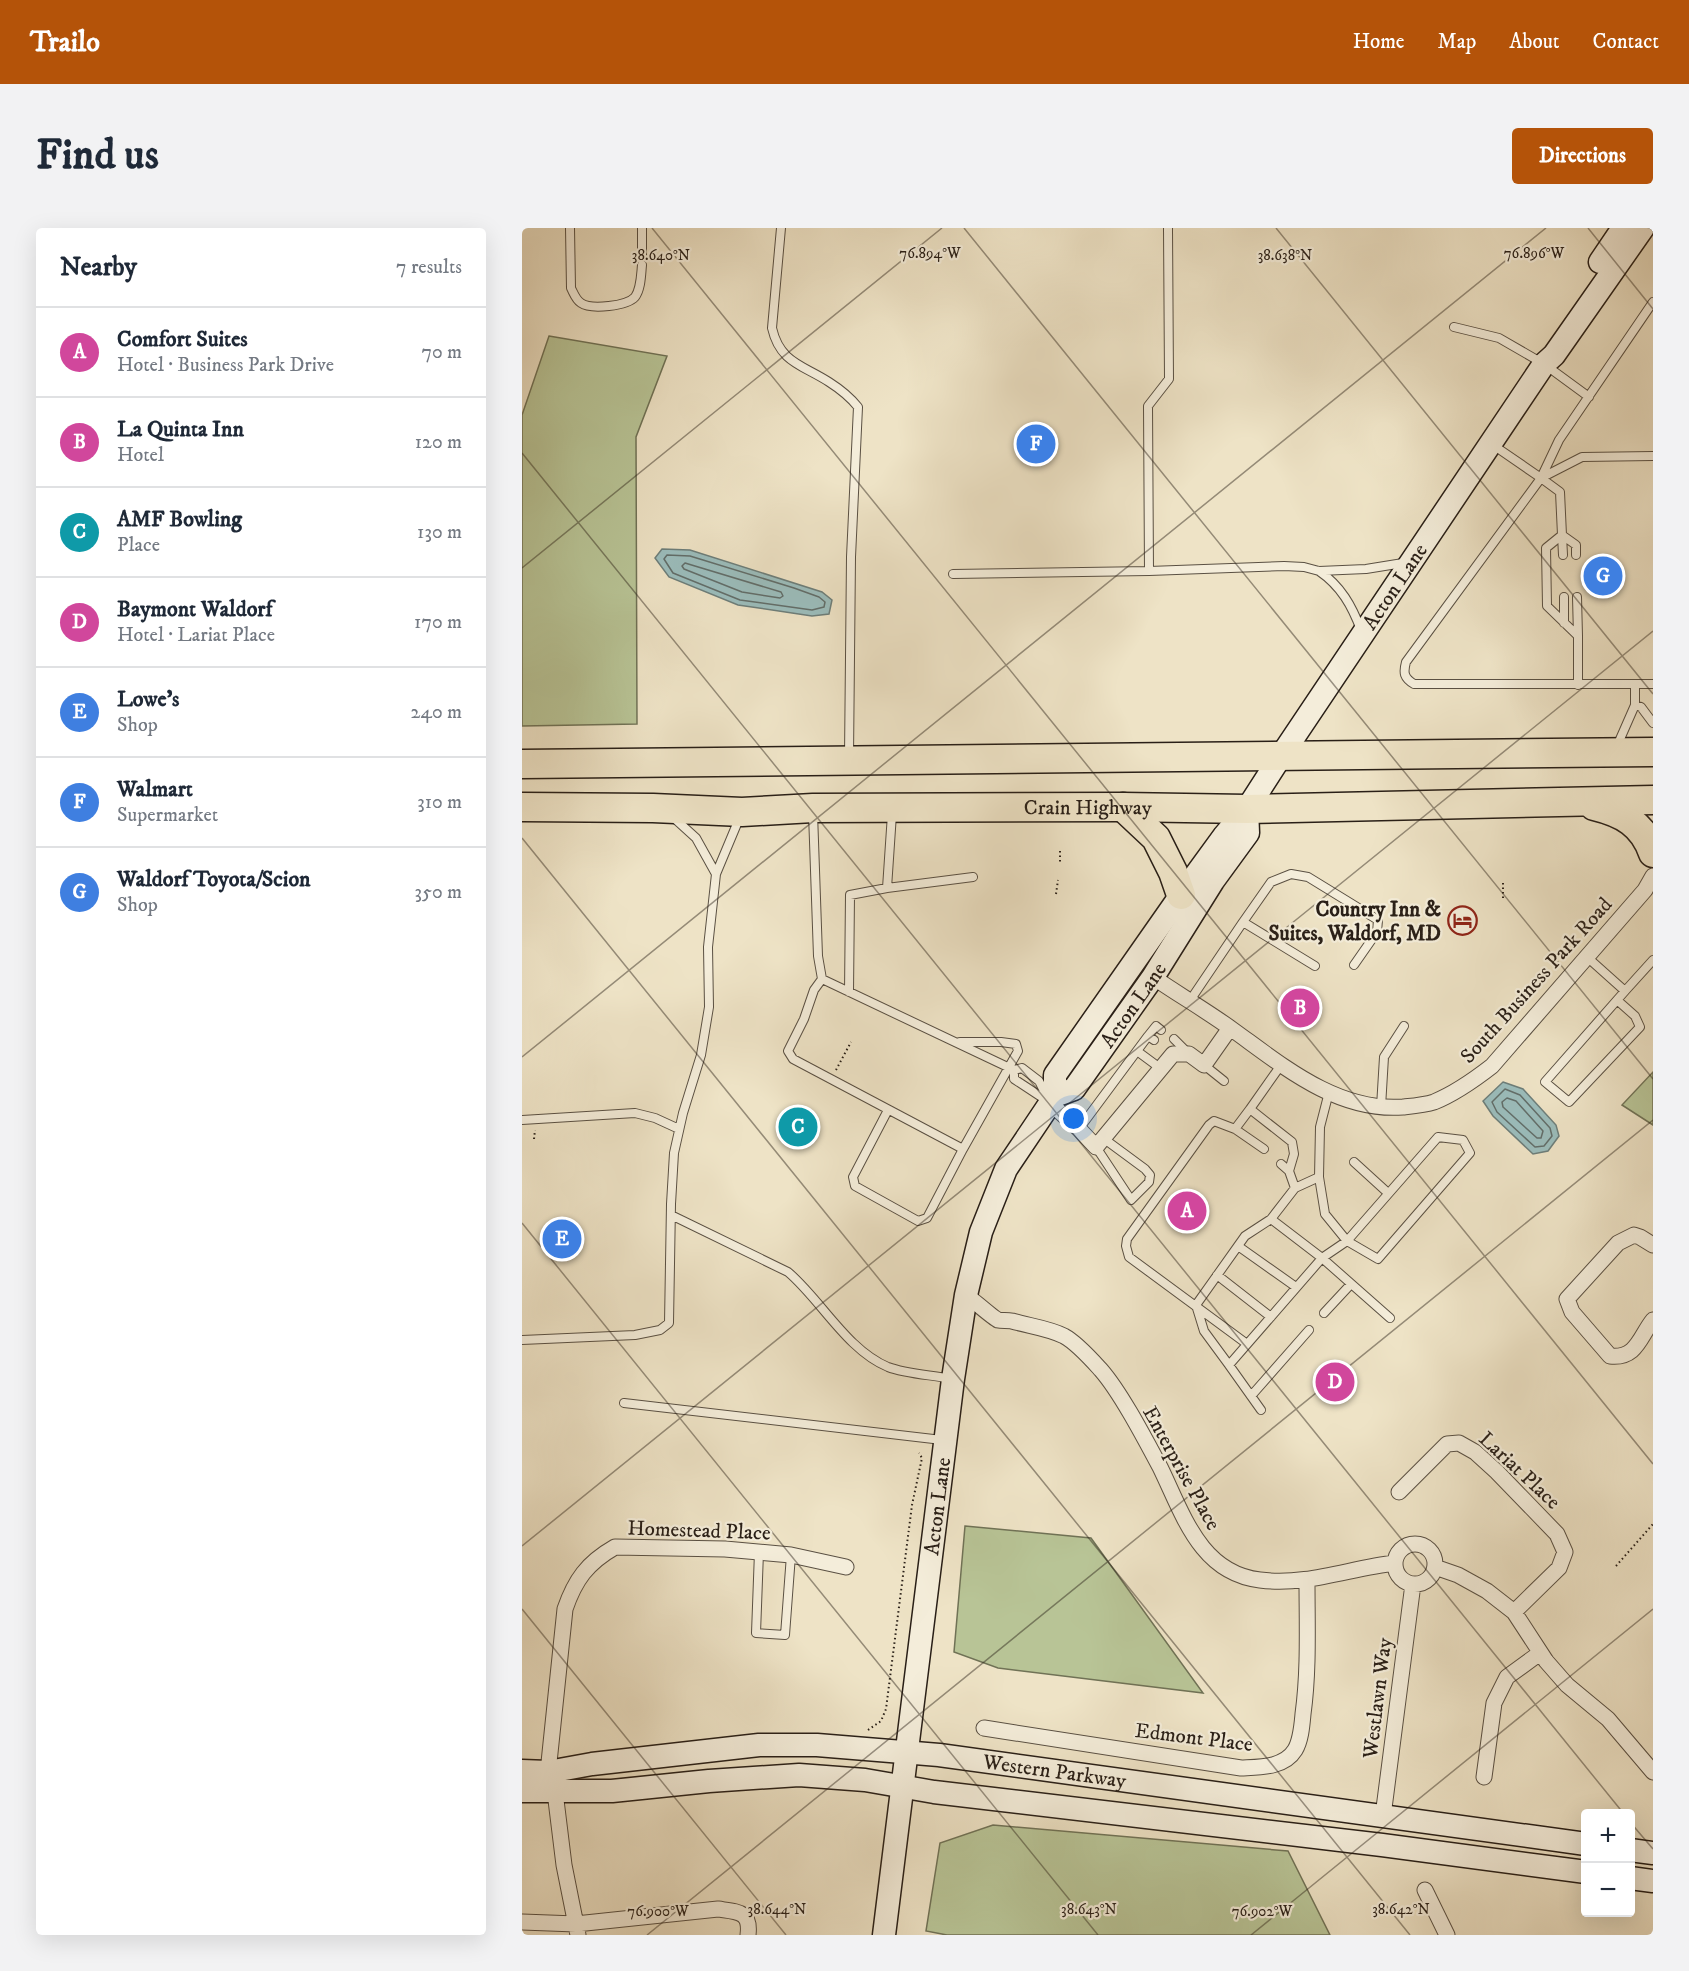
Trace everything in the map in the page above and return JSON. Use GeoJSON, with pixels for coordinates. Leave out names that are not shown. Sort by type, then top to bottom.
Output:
{"type":"FeatureCollection","features":[{"type":"Feature","properties":{"kind":"highway"},"geometry":{"type":"LineString","coordinates":[[522,764],[1653,752]]}},
{"type":"Feature","properties":{"kind":"highway"},"geometry":{"type":"LineString","coordinates":[[522,774],[575,776],[631,763]]}},
{"type":"Feature","properties":{"kind":"highway","name":"Crain Highway"},"geometry":{"type":"LineString","coordinates":[[522,807],[662,808],[742,812],[813,808],[1247,809],[1653,800]]}},
{"type":"Feature","properties":{"kind":"highway"},"geometry":{"type":"LineString","coordinates":[[1538,802],[1587,805],[1610,810],[1631,821],[1647,837],[1653,852]]}},
{"type":"Feature","properties":{"kind":"highway"},"geometry":{"type":"LineString","coordinates":[[1123,807],[1156,838],[1173,872],[1181,895]]}},
{"type":"Feature","properties":{"kind":"main road","name":"Acton Lane"},"geometry":{"type":"LineString","coordinates":[[884,1935],[953,1379],[966,1295],[981,1232],[1006,1169],[1052,1099],[1055,1075],[1181,895],[1224,836],[1247,809],[1544,364],[1554,355],[1643,228]]}},
{"type":"Feature","properties":{"kind":"main road","name":"Acton Lane"},"geometry":{"type":"LineString","coordinates":[[1544,364],[1539,350],[1616,232]]}},
{"type":"Feature","properties":{"kind":"main road","name":"Acton Lane"},"geometry":{"type":"LineString","coordinates":[[1052,1099],[1074,1089],[1153,976],[1212,881],[1248,833],[1247,809]]}},
{"type":"Feature","properties":{"kind":"main road","name":"Western Parkway"},"geometry":{"type":"LineString","coordinates":[[522,1791],[552,1782],[592,1764],[759,1745],[817,1745],[908,1751],[1581,1843]]}},
{"type":"Feature","properties":{"kind":"main road","name":"Western Parkway"},"geometry":{"type":"LineString","coordinates":[[522,1771],[552,1782],[612,1791],[799,1774],[865,1780],[934,1792],[1382,1845],[1581,1871]]}},
{"type":"Feature","properties":{"kind":"main road"},"geometry":{"type":"LineString","coordinates":[[1635,1851],[1653,1853]]}},
{"type":"Feature","properties":{"kind":"main road"},"geometry":{"type":"LineString","coordinates":[[1635,1879],[1653,1881]]}},
{"type":"Feature","properties":{"kind":"street","name":"South Business Park Road"},"geometry":{"type":"LineString","coordinates":[[1153,976],[1281,1065],[1345,1100],[1381,1107],[1410,1107],[1432,1103],[1466,1087],[1492,1066],[1645,890],[1653,876]]}},
{"type":"Feature","properties":{"kind":"street"},"geometry":{"type":"LineString","coordinates":[[1052,1099],[1079,1129],[1100,1143],[1160,1068],[1171,1048],[1189,1054],[1204,1065],[1230,1028]]}},
{"type":"Feature","properties":{"kind":"street"},"geometry":{"type":"LineString","coordinates":[[1653,1245],[1640,1236],[1634,1235],[1618,1243],[1567,1299],[1572,1312],[1610,1356],[1617,1357],[1639,1344],[1653,1320]]}},
{"type":"Feature","properties":{"kind":"street","name":"Enterprise Place"},"geometry":{"type":"LineString","coordinates":[[966,1295],[997,1320],[1009,1320],[1045,1328],[1066,1337],[1102,1372],[1125,1406],[1159,1466],[1192,1535],[1219,1563],[1245,1578],[1307,1581],[1376,1565],[1395,1563]]}},
{"type":"Feature","properties":{"kind":"street","name":"Lariat Place"},"geometry":{"type":"LineString","coordinates":[[1399,1492],[1447,1444],[1459,1443],[1468,1446],[1497,1472],[1557,1534],[1564,1552],[1559,1568],[1514,1612]]}},
{"type":"Feature","properties":{"kind":"street"},"geometry":{"type":"LineString","coordinates":[[1411,1545],[1417,1545],[1428,1550],[1435,1567],[1430,1578],[1419,1584],[1413,1584],[1402,1579],[1395,1563],[1400,1551],[1411,1545]]}},
{"type":"Feature","properties":{"kind":"street","name":"Homestead Place"},"geometry":{"type":"LineString","coordinates":[[577,1930],[564,1865],[552,1782],[565,1609],[573,1585],[592,1562],[615,1547],[725,1549],[791,1555],[846,1567]]}},
{"type":"Feature","properties":{"kind":"street"},"geometry":{"type":"LineString","coordinates":[[1435,1567],[1479,1587],[1514,1612],[1540,1653],[1567,1685],[1608,1719],[1653,1772]]}},
{"type":"Feature","properties":{"kind":"street","name":"Edmont Place"},"geometry":{"type":"LineString","coordinates":[[984,1728],[1241,1767],[1268,1767],[1283,1761],[1295,1750],[1303,1717],[1306,1688],[1307,1581]]}},
{"type":"Feature","properties":{"kind":"street","name":"Westlawn Way"},"geometry":{"type":"LineString","coordinates":[[1383,1816],[1413,1584]]}},
{"type":"Feature","properties":{"kind":"street"},"geometry":{"type":"LineString","coordinates":[[1484,1778],[1494,1703],[1508,1677],[1540,1653]]}},
{"type":"Feature","properties":{"kind":"street"},"geometry":{"type":"LineString","coordinates":[[1425,1890],[1447,1935]]}},
{"type":"Feature","properties":{"kind":"street"},"geometry":{"type":"LineString","coordinates":[[522,1922],[577,1930],[718,1909],[741,1913],[747,1918],[748,1935]]}},
{"type":"Feature","properties":{"kind":"lane"},"geometry":{"type":"LineString","coordinates":[[570,228],[571,288],[580,303],[589,307],[624,304],[636,296],[639,290],[642,261],[642,228]]}},
{"type":"Feature","properties":{"kind":"lane"},"geometry":{"type":"LineString","coordinates":[[781,228],[772,328],[775,342],[782,352],[797,365],[828,381],[858,407],[850,557],[849,761]]}},
{"type":"Feature","properties":{"kind":"lane"},"geometry":{"type":"LineString","coordinates":[[1149,571],[1148,406],[1169,379],[1168,228]]}},
{"type":"Feature","properties":{"kind":"lane"},"geometry":{"type":"LineString","coordinates":[[1653,302],[1559,440],[1541,478],[1406,662],[1403,670],[1407,680],[1414,684],[1653,684]]}},
{"type":"Feature","properties":{"kind":"lane"},"geometry":{"type":"LineString","coordinates":[[1454,327],[1499,338],[1544,364],[1589,397]]}},
{"type":"Feature","properties":{"kind":"lane"},"geometry":{"type":"LineString","coordinates":[[1491,444],[1560,492],[1563,555]]}},
{"type":"Feature","properties":{"kind":"lane"},"geometry":{"type":"LineString","coordinates":[[1541,478],[1582,457],[1653,456]]}},
{"type":"Feature","properties":{"kind":"lane"},"geometry":{"type":"LineString","coordinates":[[1562,535],[1576,545],[1576,555]]}},
{"type":"Feature","properties":{"kind":"lane"},"geometry":{"type":"LineString","coordinates":[[1562,535],[1546,548],[1547,606],[1578,636]]}},
{"type":"Feature","properties":{"kind":"lane"},"geometry":{"type":"LineString","coordinates":[[1319,572],[1380,567],[1412,561]]}},
{"type":"Feature","properties":{"kind":"lane"},"geometry":{"type":"LineString","coordinates":[[953,574],[1304,567],[1328,577],[1344,594],[1363,634]]}},
{"type":"Feature","properties":{"kind":"lane"},"geometry":{"type":"LineString","coordinates":[[1564,597],[1564,622]]}},
{"type":"Feature","properties":{"kind":"lane"},"geometry":{"type":"LineString","coordinates":[[1577,597],[1578,685]]}},
{"type":"Feature","properties":{"kind":"lane"},"geometry":{"type":"LineString","coordinates":[[1614,752],[1635,705],[1635,685]]}},
{"type":"Feature","properties":{"kind":"lane"},"geometry":{"type":"LineString","coordinates":[[1635,705],[1641,707],[1653,723]]}},
{"type":"Feature","properties":{"kind":"lane"},"geometry":{"type":"LineString","coordinates":[[662,808],[696,838],[716,874]]}},
{"type":"Feature","properties":{"kind":"lane"},"geometry":{"type":"LineString","coordinates":[[813,808],[818,956],[822,979],[814,990],[788,1051],[793,1059],[963,1149]]}},
{"type":"Feature","properties":{"kind":"lane"},"geometry":{"type":"LineString","coordinates":[[887,888],[893,808]]}},
{"type":"Feature","properties":{"kind":"lane"},"geometry":{"type":"LineString","coordinates":[[522,1340],[635,1335],[660,1330],[669,1323],[674,1153],[700,1055],[709,1007],[708,947],[716,874],[742,812]]}},
{"type":"Feature","properties":{"kind":"lane"},"geometry":{"type":"LineString","coordinates":[[1190,1002],[1271,882],[1291,874],[1308,877],[1378,920],[1377,932],[1354,965]]}},
{"type":"Feature","properties":{"kind":"lane"},"geometry":{"type":"LineString","coordinates":[[849,992],[850,895],[973,877]]}},
{"type":"Feature","properties":{"kind":"lane"},"geometry":{"type":"LineString","coordinates":[[1243,922],[1315,966]]}},
{"type":"Feature","properties":{"kind":"lane"},"geometry":{"type":"LineString","coordinates":[[1587,957],[1625,991]]}},
{"type":"Feature","properties":{"kind":"lane"},"geometry":{"type":"LineString","coordinates":[[1617,1000],[1635,1016],[1640,1027],[1569,1102],[1545,1082],[1617,1000],[1653,960]]}},
{"type":"Feature","properties":{"kind":"lane"},"geometry":{"type":"LineString","coordinates":[[822,979],[1011,1069],[1022,1068],[1039,1081],[1052,1099]]}},
{"type":"Feature","properties":{"kind":"lane"},"geometry":{"type":"LineString","coordinates":[[1079,1129],[1137,1051],[1151,1038],[1156,1026],[1161,1030]]}},
{"type":"Feature","properties":{"kind":"lane"},"geometry":{"type":"LineString","coordinates":[[1381,1107],[1384,1057],[1404,1026]]}},
{"type":"Feature","properties":{"kind":"lane"},"geometry":{"type":"LineString","coordinates":[[888,1110],[854,1177],[855,1186],[918,1221],[927,1218],[963,1149],[1011,1069],[1018,1050],[1016,1044],[1001,1041],[957,1042]]}},
{"type":"Feature","properties":{"kind":"lane"},"geometry":{"type":"LineString","coordinates":[[1137,1051],[1160,1068]]}},
{"type":"Feature","properties":{"kind":"lane"},"geometry":{"type":"LineString","coordinates":[[1204,1065],[1224,1081]]}},
{"type":"Feature","properties":{"kind":"lane"},"geometry":{"type":"LineString","coordinates":[[1235,1128],[1281,1065]]}},
{"type":"Feature","properties":{"kind":"lane"},"geometry":{"type":"LineString","coordinates":[[1011,1069],[1014,1079],[1052,1099]]}},
{"type":"Feature","properties":{"kind":"lane"},"geometry":{"type":"LineString","coordinates":[[1229,1365],[1322,1258],[1347,1241],[1438,1137],[1463,1140],[1470,1153],[1378,1259],[1347,1241],[1325,1214],[1319,1177],[1320,1127],[1329,1092]]}},
{"type":"Feature","properties":{"kind":"lane"},"geometry":{"type":"LineString","coordinates":[[1250,1109],[1292,1142],[1294,1154],[1289,1171]]}},
{"type":"Feature","properties":{"kind":"lane"},"geometry":{"type":"LineString","coordinates":[[522,1120],[635,1113],[655,1118],[679,1129]]}},
{"type":"Feature","properties":{"kind":"lane"},"geometry":{"type":"LineString","coordinates":[[1247,1344],[1129,1257],[1126,1246],[1127,1239],[1214,1121],[1235,1128],[1264,1149]]}},
{"type":"Feature","properties":{"kind":"lane"},"geometry":{"type":"LineString","coordinates":[[1100,1143],[1145,1169],[1150,1175],[1149,1182],[1131,1200],[1100,1143]]}},
{"type":"Feature","properties":{"kind":"lane"},"geometry":{"type":"LineString","coordinates":[[1354,1162],[1388,1193]]}},
{"type":"Feature","properties":{"kind":"lane"},"geometry":{"type":"LineString","coordinates":[[1281,1164],[1289,1171],[1295,1188]]}},
{"type":"Feature","properties":{"kind":"lane"},"geometry":{"type":"LineString","coordinates":[[1196,1305],[1245,1236],[1271,1219],[1295,1188],[1319,1177]]}},
{"type":"Feature","properties":{"kind":"lane"},"geometry":{"type":"LineString","coordinates":[[671,1215],[788,1272],[802,1284],[847,1336],[870,1356],[889,1367],[953,1379]]}},
{"type":"Feature","properties":{"kind":"lane"},"geometry":{"type":"LineString","coordinates":[[1271,1219],[1322,1258],[1390,1318]]}},
{"type":"Feature","properties":{"kind":"lane"},"geometry":{"type":"LineString","coordinates":[[1238,1246],[1296,1287]]}},
{"type":"Feature","properties":{"kind":"lane"},"geometry":{"type":"LineString","coordinates":[[1217,1275],[1270,1317]]}},
{"type":"Feature","properties":{"kind":"lane"},"geometry":{"type":"LineString","coordinates":[[1324,1313],[1351,1284]]}},
{"type":"Feature","properties":{"kind":"lane"},"geometry":{"type":"LineString","coordinates":[[1196,1305],[1204,1331],[1261,1410]]}},
{"type":"Feature","properties":{"kind":"lane"},"geometry":{"type":"LineString","coordinates":[[1251,1396],[1309,1330]]}},
{"type":"Feature","properties":{"kind":"lane"},"geometry":{"type":"LineString","coordinates":[[624,1403],[947,1440]]}},
{"type":"Feature","properties":{"kind":"lane"},"geometry":{"type":"LineString","coordinates":[[759,1552],[756,1633],[785,1635],[791,1555]]}},
{"type":"Feature","properties":{"kind":"path"},"geometry":{"type":"LineString","coordinates":[[1059,851],[1060,863]]}},
{"type":"Feature","properties":{"kind":"path"},"geometry":{"type":"LineString","coordinates":[[1056,894],[1058,880]]}},
{"type":"Feature","properties":{"kind":"path"},"geometry":{"type":"LineString","coordinates":[[1503,883],[1503,900]]}},
{"type":"Feature","properties":{"kind":"path"},"geometry":{"type":"LineString","coordinates":[[835,1072],[851,1042]]}},
{"type":"Feature","properties":{"kind":"path"},"geometry":{"type":"LineString","coordinates":[[534,1139],[535,1130]]}},
{"type":"Feature","properties":{"kind":"path"},"geometry":{"type":"LineString","coordinates":[[866,1731],[881,1721],[886,1709],[912,1505],[922,1458],[919,1453]]}},
{"type":"Feature","properties":{"kind":"path"},"geometry":{"type":"LineString","coordinates":[[1616,1566],[1653,1524]]}},
{"type":"Feature","properties":{"kind":"green space"},"geometry":{"type":"Polygon","coordinates":[[[549,336],[667,356],[636,437],[637,724],[522,726],[522,415],[549,336]]]}},
{"type":"Feature","properties":{"kind":"green space"},"geometry":{"type":"Polygon","coordinates":[[[1653,1072],[1653,1125],[1622,1105],[1653,1072]]]}},
{"type":"Feature","properties":{"kind":"green space"},"geometry":{"type":"Polygon","coordinates":[[[965,1526],[1091,1538],[1203,1693],[998,1668],[954,1652],[965,1526]]]}},
{"type":"Feature","properties":{"kind":"green space"},"geometry":{"type":"Polygon","coordinates":[[[993,1825],[1288,1851],[1330,1935],[947,1935],[926,1931],[940,1843],[993,1825]]]}},
{"type":"Feature","properties":{"kind":"water"},"geometry":{"type":"Polygon","coordinates":[[[662,549],[690,550],[822,592],[832,600],[829,614],[812,616],[738,605],[669,577],[655,558],[662,549]]]}},
{"type":"Feature","properties":{"kind":"water"},"geometry":{"type":"Polygon","coordinates":[[[1503,1082],[1523,1089],[1556,1125],[1559,1136],[1548,1151],[1533,1154],[1493,1116],[1483,1101],[1503,1082]]]}},
{"type":"Feature","properties":{"kind":"place","name":"Walmart"},"geometry":{"type":"Point","coordinates":[1036,444]}},
{"type":"Feature","properties":{"kind":"place","name":"Waldorf Toyota/Scion"},"geometry":{"type":"Point","coordinates":[1603,576]}},
{"type":"Feature","properties":{"kind":"place","name":"Country Inn & Suites, Waldorf, MD"},"geometry":{"type":"Point","coordinates":[1462,921]}},
{"type":"Feature","properties":{"kind":"place","name":"La Quinta Inn"},"geometry":{"type":"Point","coordinates":[1300,1008]}},
{"type":"Feature","properties":{"kind":"place","name":"AMF Bowling"},"geometry":{"type":"Point","coordinates":[798,1127]}},
{"type":"Feature","properties":{"kind":"place","name":"Comfort Suites"},"geometry":{"type":"Point","coordinates":[1187,1211]}},
{"type":"Feature","properties":{"kind":"place","name":"Lowe's"},"geometry":{"type":"Point","coordinates":[562,1239]}},
{"type":"Feature","properties":{"kind":"place","name":"Baymont Waldorf"},"geometry":{"type":"Point","coordinates":[1335,1382]}}]}
